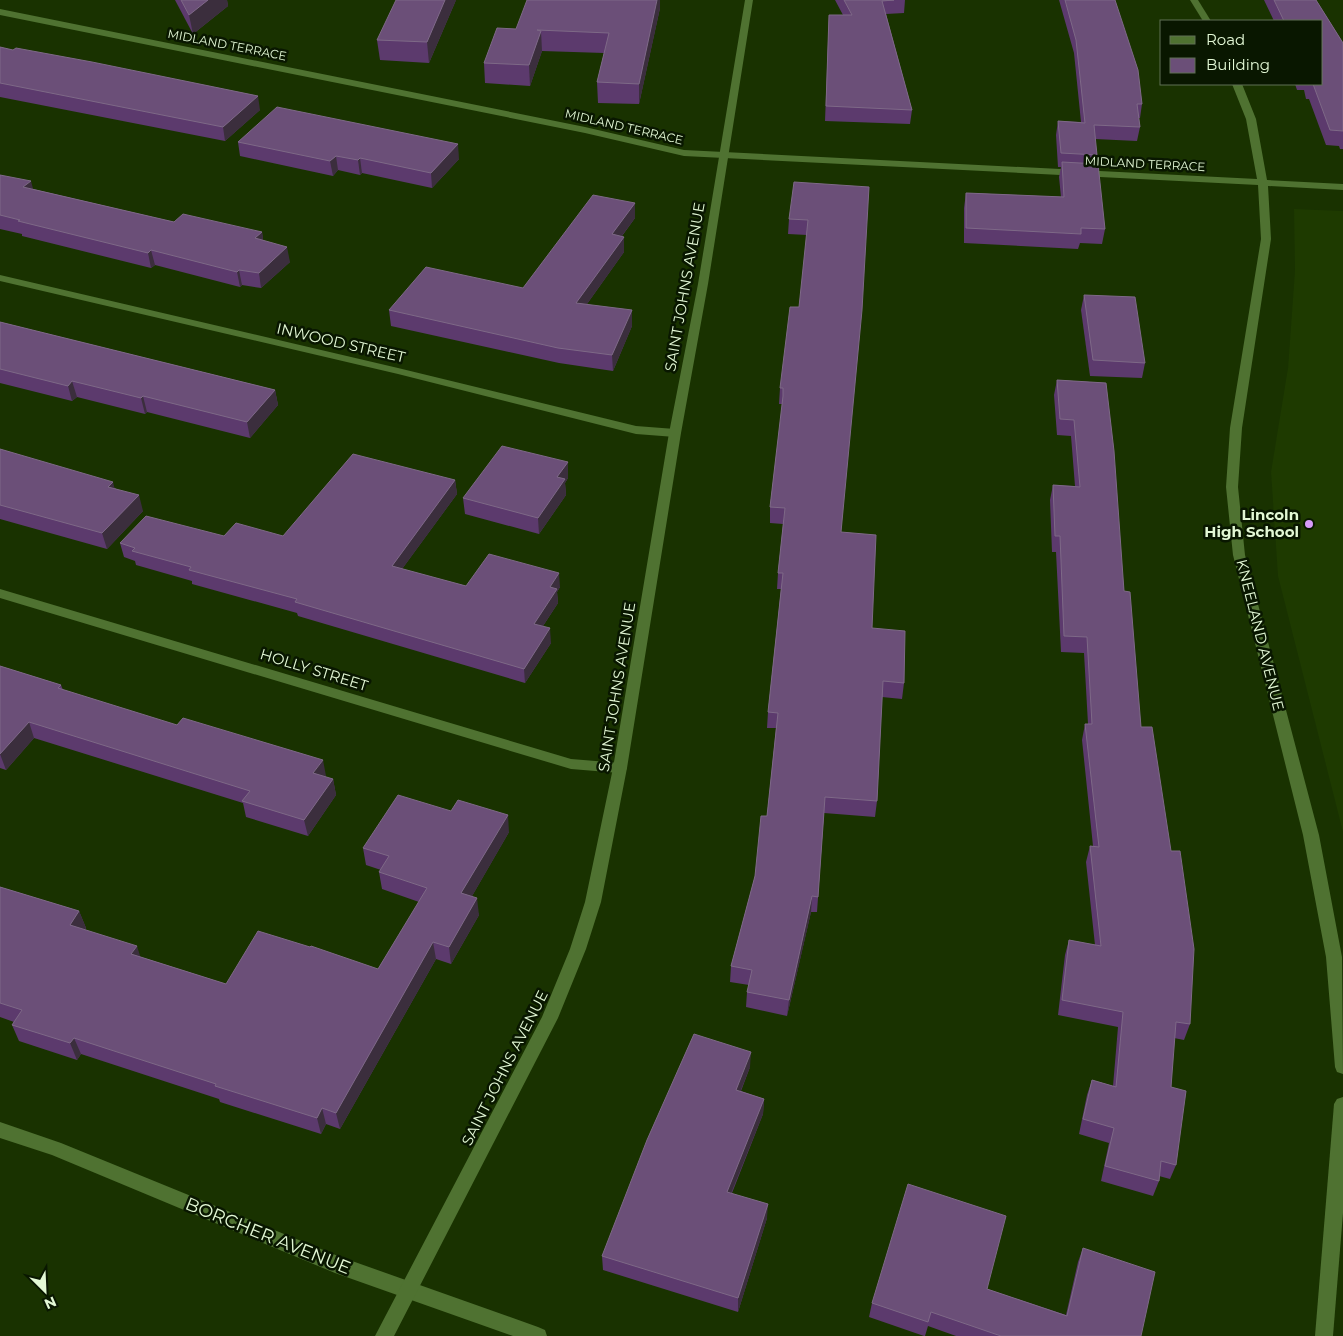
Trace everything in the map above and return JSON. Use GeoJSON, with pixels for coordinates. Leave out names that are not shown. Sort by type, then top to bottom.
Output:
{"type":"FeatureCollection","features":[{"type":"Feature","properties":{"kind":"street","name":"SAINT JOHNS AVENUE"},"geometry":{"type":"LineString","coordinates":[[384,1336],[441,1224],[494,1129],[550,1018],[567,979],[593,902],[620,768],[703,284],[749,0]]}},
{"type":"Feature","properties":{"kind":"street"},"geometry":{"type":"LineString","coordinates":[[1194,0],[1206,20]]}},
{"type":"Feature","properties":{"kind":"street","name":"MIDLAND TERRACE"},"geometry":{"type":"LineString","coordinates":[[0,12],[585,130],[684,154],[723,154],[1343,187]]}},
{"type":"Feature","properties":{"kind":"street","name":"KNEELAND AVENUE"},"geometry":{"type":"LineString","coordinates":[[1237,85],[1251,119],[1263,183],[1266,239],[1236,428],[1232,487],[1239,555],[1311,835],[1334,957],[1343,1067]]}},
{"type":"Feature","properties":{"kind":"street","name":"INWOOD STREET"},"geometry":{"type":"LineString","coordinates":[[0,278],[398,371],[636,430],[676,433]]}},
{"type":"Feature","properties":{"kind":"street","name":"HOLLY STREET"},"geometry":{"type":"LineString","coordinates":[[0,593],[570,764],[620,768]]}},
{"type":"Feature","properties":{"kind":"street"},"geometry":{"type":"LineString","coordinates":[[1324,1336],[1343,1104]]}},
{"type":"Feature","properties":{"kind":"street","name":"BORCHER AVENUE"},"geometry":{"type":"LineString","coordinates":[[0,1130],[55,1148],[335,1264],[538,1336]]}},
{"type":"Feature","properties":{"kind":"shaded area","name":"Lincoln High School"},"geometry":{"type":"Polygon","coordinates":[[[1294,209],[1343,211],[1343,832],[1278,576],[1271,472],[1288,368],[1295,270],[1294,209]]]}},
{"type":"Feature","properties":{"kind":"building"},"geometry":{"type":"Polygon","coordinates":[[[181,0],[208,0],[189,15],[181,0]]]}},
{"type":"Feature","properties":{"kind":"building"},"geometry":{"type":"Polygon","coordinates":[[[396,0],[445,0],[427,42],[377,40],[396,0]]]}},
{"type":"Feature","properties":{"kind":"building"},"geometry":{"type":"Polygon","coordinates":[[[527,0],[657,0],[639,84],[597,82],[609,33],[537,30],[541,31],[529,65],[484,63],[497,28],[516,29],[527,0]]]}},
{"type":"Feature","properties":{"kind":"building"},"geometry":{"type":"Polygon","coordinates":[[[844,0],[894,0],[882,1],[912,110],[826,106],[829,15],[852,15],[844,0]]]}},
{"type":"Feature","properties":{"kind":"building"},"geometry":{"type":"Polygon","coordinates":[[[1065,0],[1115,0],[1138,70],[1142,104],[1137,104],[1140,127],[1094,125],[1097,155],[1061,153],[1058,121],[1085,123],[1076,40],[1065,0]]]}},
{"type":"Feature","properties":{"kind":"building"},"geometry":{"type":"Polygon","coordinates":[[[1274,0],[1316,0],[1343,43],[1343,131],[1330,130],[1313,85],[1323,85],[1323,20],[1284,20],[1274,0]]]}},
{"type":"Feature","properties":{"kind":"building"},"geometry":{"type":"Polygon","coordinates":[[[0,47],[13,50],[16,48],[92,62],[258,96],[223,127],[0,83],[0,47]]]}},
{"type":"Feature","properties":{"kind":"building"},"geometry":{"type":"Polygon","coordinates":[[[277,107],[458,144],[431,173],[360,158],[358,160],[336,156],[330,161],[238,142],[277,107]]]}},
{"type":"Feature","properties":{"kind":"building"},"geometry":{"type":"Polygon","coordinates":[[[1062,162],[1098,164],[1105,229],[1081,228],[1081,234],[966,228],[966,193],[1064,197],[1062,162]]]}},
{"type":"Feature","properties":{"kind":"building"},"geometry":{"type":"Polygon","coordinates":[[[0,175],[31,181],[23,187],[174,222],[183,214],[262,232],[255,238],[287,247],[259,273],[239,270],[237,272],[151,250],[148,253],[18,221],[20,220],[0,215],[0,175]]]}},
{"type":"Feature","properties":{"kind":"building"},"geometry":{"type":"Polygon","coordinates":[[[794,182],[869,187],[862,310],[841,532],[876,535],[872,628],[905,631],[904,683],[883,681],[877,801],[825,797],[818,897],[812,896],[789,1000],[747,992],[752,970],[731,966],[755,876],[761,816],[767,816],[778,713],[768,712],[783,573],[778,573],[785,508],[770,507],[783,396],[783,388],[780,388],[790,307],[799,307],[808,220],[789,219],[794,182]]]}},
{"type":"Feature","properties":{"kind":"building"},"geometry":{"type":"Polygon","coordinates":[[[593,195],[635,203],[612,234],[624,237],[576,303],[632,310],[612,355],[558,348],[389,310],[426,267],[523,288],[593,195]]]}},
{"type":"Feature","properties":{"kind":"building"},"geometry":{"type":"Polygon","coordinates":[[[1084,295],[1135,297],[1145,363],[1093,360],[1084,295]]]}},
{"type":"Feature","properties":{"kind":"building"},"geometry":{"type":"Polygon","coordinates":[[[0,322],[275,390],[247,422],[143,396],[141,398],[72,381],[68,386],[0,369],[0,322]]]}},
{"type":"Feature","properties":{"kind":"building"},"geometry":{"type":"Polygon","coordinates":[[[1057,380],[1106,383],[1114,451],[1124,591],[1130,592],[1141,727],[1152,727],[1171,851],[1180,851],[1194,949],[1190,1024],[1176,1022],[1171,1087],[1186,1091],[1176,1165],[1161,1161],[1159,1181],[1105,1166],[1114,1128],[1083,1119],[1092,1080],[1116,1087],[1123,1012],[1062,1000],[1069,940],[1101,946],[1090,846],[1099,847],[1085,724],[1092,724],[1087,637],[1064,636],[1060,536],[1055,536],[1053,485],[1080,487],[1074,420],[1060,419],[1057,380]]]}},
{"type":"Feature","properties":{"kind":"building"},"geometry":{"type":"Polygon","coordinates":[[[502,446],[568,462],[557,477],[565,479],[538,518],[463,498],[502,446]]]}},
{"type":"Feature","properties":{"kind":"building"},"geometry":{"type":"Polygon","coordinates":[[[0,449],[113,482],[108,487],[139,495],[102,533],[0,505],[0,449]]]}},
{"type":"Feature","properties":{"kind":"building"},"geometry":{"type":"Polygon","coordinates":[[[353,454],[455,480],[392,566],[466,586],[489,554],[559,573],[550,587],[557,589],[534,624],[550,628],[524,669],[295,602],[297,599],[189,570],[191,567],[132,551],[135,548],[120,543],[146,516],[224,536],[236,523],[283,536],[353,454]]]}},
{"type":"Feature","properties":{"kind":"building"},"geometry":{"type":"Polygon","coordinates":[[[0,666],[61,685],[58,688],[177,725],[183,718],[323,760],[313,773],[333,779],[304,820],[242,801],[250,791],[29,722],[0,754],[0,666]]]}},
{"type":"Feature","properties":{"kind":"building"},"geometry":{"type":"Polygon","coordinates":[[[398,795],[451,811],[458,800],[508,815],[461,893],[477,898],[449,947],[433,942],[336,1113],[322,1108],[317,1118],[215,1086],[216,1084],[74,1038],[70,1043],[12,1025],[22,1010],[0,1003],[0,887],[79,911],[70,925],[137,946],[131,954],[226,984],[258,931],[311,946],[378,969],[427,888],[379,872],[389,856],[363,848],[398,795]]]}},
{"type":"Feature","properties":{"kind":"building"},"geometry":{"type":"Polygon","coordinates":[[[694,1034],[751,1052],[736,1090],[764,1099],[727,1192],[768,1204],[738,1298],[602,1256],[647,1140],[694,1034]]]}},
{"type":"Feature","properties":{"kind":"building"},"geometry":{"type":"Polygon","coordinates":[[[908,1184],[1006,1216],[987,1289],[1067,1316],[1083,1248],[1155,1272],[1141,1336],[1001,1336],[931,1312],[928,1322],[872,1303],[908,1184]]]}},
{"type":"Feature","properties":{"kind":"place","name":"Lincoln High School"},"geometry":{"type":"Point","coordinates":[1309,524]}}]}
